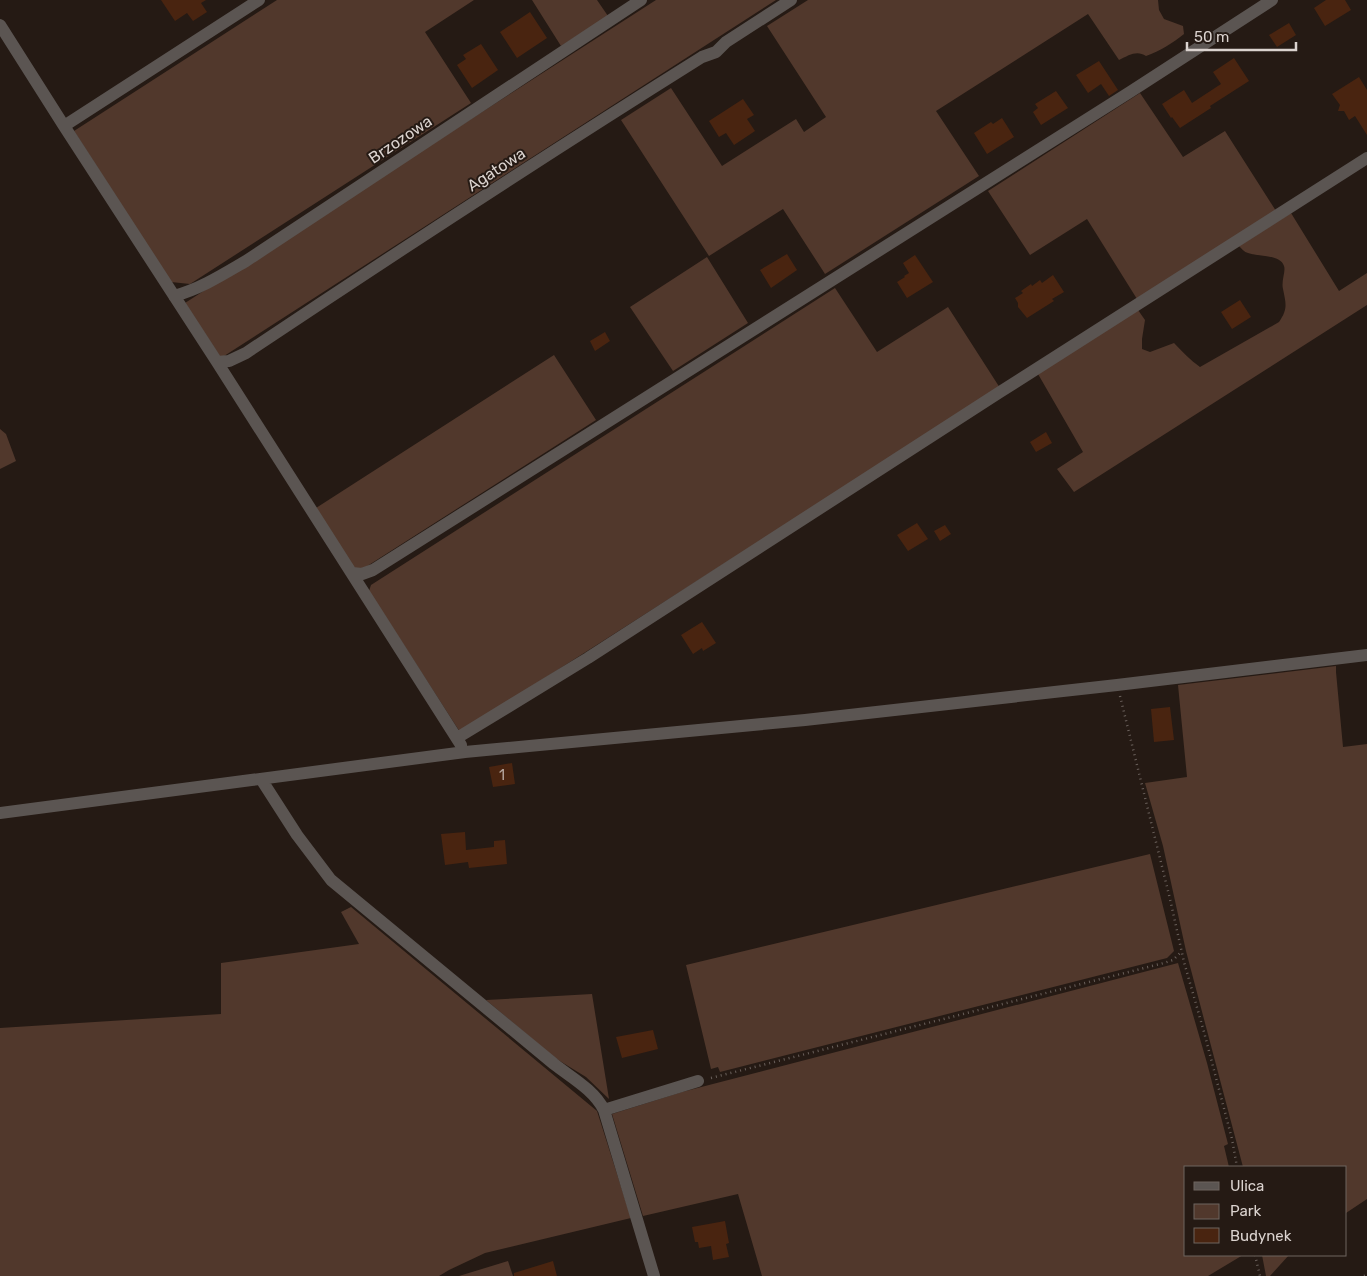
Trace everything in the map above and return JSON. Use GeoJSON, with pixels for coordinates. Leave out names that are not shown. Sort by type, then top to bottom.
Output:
{"type":"FeatureCollection","features":[{"type":"Feature","properties":{"kind":"street"},"geometry":{"type":"LineString","coordinates":[[64,126],[260,0]]}},
{"type":"Feature","properties":{"kind":"street","name":"Brzozowa"},"geometry":{"type":"LineString","coordinates":[[174,296],[189,292],[246,261],[641,0]]}},
{"type":"Feature","properties":{"kind":"street","name":"Agatowa"},"geometry":{"type":"LineString","coordinates":[[217,362],[229,361],[246,353],[604,119],[702,57],[716,52],[726,42],[791,0]]}},
{"type":"Feature","properties":{"kind":"street"},"geometry":{"type":"LineString","coordinates":[[352,574],[362,574],[373,570],[1122,97],[1272,0]]}},
{"type":"Feature","properties":{"kind":"street"},"geometry":{"type":"LineString","coordinates":[[0,25],[465,752]]}},
{"type":"Feature","properties":{"kind":"street"},"geometry":{"type":"LineString","coordinates":[[457,738],[588,658],[1367,158]]}},
{"type":"Feature","properties":{"kind":"street"},"geometry":{"type":"LineString","coordinates":[[0,812],[465,752],[805,720],[1367,655]]}},
{"type":"Feature","properties":{"kind":"street"},"geometry":{"type":"LineString","coordinates":[[261,779],[297,835],[331,880],[554,1064],[590,1091],[600,1102],[654,1276]]}},
{"type":"Feature","properties":{"kind":"street"},"geometry":{"type":"LineString","coordinates":[[604,1110],[698,1081]]}},
{"type":"Feature","properties":{"kind":"path"},"geometry":{"type":"LineString","coordinates":[[1117,685],[1181,952],[1225,1112],[1238,1166]]}},
{"type":"Feature","properties":{"kind":"path"},"geometry":{"type":"LineString","coordinates":[[698,1081],[1164,963],[1173,960],[1181,952]]}},
{"type":"Feature","properties":{"kind":"path"},"geometry":{"type":"LineString","coordinates":[[1254,1276],[1260,1275],[1255,1256]]}},
{"type":"Feature","properties":{"kind":"green space"},"geometry":{"type":"Polygon","coordinates":[[[277,0],[474,0],[425,32],[471,103],[190,284],[171,282],[74,131],[277,0]]]}},
{"type":"Feature","properties":{"kind":"green space"},"geometry":{"type":"Polygon","coordinates":[[[532,0],[597,0],[608,16],[561,46],[532,0]]]}},
{"type":"Feature","properties":{"kind":"green space"},"geometry":{"type":"Polygon","coordinates":[[[656,0],[776,0],[221,358],[185,303],[656,0]]]}},
{"type":"Feature","properties":{"kind":"green space"},"geometry":{"type":"Polygon","coordinates":[[[808,0],[1158,0],[1159,10],[1164,19],[1183,26],[1184,34],[1175,41],[1146,56],[1139,53],[1119,60],[1088,14],[936,111],[979,176],[825,274],[783,209],[709,256],[621,120],[671,88],[722,166],[796,119],[804,132],[826,117],[767,26],[808,0]]]}},
{"type":"Feature","properties":{"kind":"green space"},"geometry":{"type":"Polygon","coordinates":[[[1140,93],[1183,157],[1225,131],[1276,211],[1137,299],[1087,219],[1030,255],[988,191],[1140,93]]]}},
{"type":"Feature","properties":{"kind":"green space"},"geometry":{"type":"Polygon","coordinates":[[[1291,213],[1339,291],[1367,273],[1367,305],[1074,492],[1057,469],[1083,452],[1038,374],[1138,310],[1145,320],[1142,349],[1150,352],[1174,343],[1200,367],[1279,322],[1286,306],[1283,286],[1284,266],[1282,262],[1268,256],[1247,253],[1239,246],[1291,213]]]}},
{"type":"Feature","properties":{"kind":"green space"},"geometry":{"type":"Polygon","coordinates":[[[707,257],[748,323],[673,371],[630,307],[707,257]]]}},
{"type":"Feature","properties":{"kind":"green space"},"geometry":{"type":"Polygon","coordinates":[[[835,288],[877,352],[948,307],[1000,388],[460,732],[369,591],[371,585],[835,288]]]}},
{"type":"Feature","properties":{"kind":"green space"},"geometry":{"type":"Polygon","coordinates":[[[554,355],[596,420],[361,570],[355,569],[316,508],[554,355]]]}},
{"type":"Feature","properties":{"kind":"green space"},"geometry":{"type":"Polygon","coordinates":[[[0,429],[6,434],[16,461],[0,469],[0,429]]]}},
{"type":"Feature","properties":{"kind":"green space"},"geometry":{"type":"Polygon","coordinates":[[[1336,666],[1343,747],[1367,744],[1367,1199],[1347,1212],[1347,1166],[1243,1166],[1186,951],[1163,846],[1145,783],[1187,777],[1178,685],[1336,666]]]}},
{"type":"Feature","properties":{"kind":"green space"},"geometry":{"type":"Polygon","coordinates":[[[1150,854],[1174,951],[1167,958],[720,1072],[718,1067],[711,1069],[686,965],[1150,854]]]}},
{"type":"Feature","properties":{"kind":"green space"},"geometry":{"type":"Polygon","coordinates":[[[351,907],[597,1111],[631,1218],[485,1253],[439,1276],[0,1276],[0,1028],[221,1014],[221,963],[359,944],[341,912],[351,907]]]}},
{"type":"Feature","properties":{"kind":"green space"},"geometry":{"type":"Polygon","coordinates":[[[1178,963],[1228,1144],[1224,1146],[1229,1166],[1184,1166],[1184,1256],[1241,1256],[1208,1276],[762,1276],[738,1194],[643,1216],[612,1114],[682,1092],[1178,963]]]}},
{"type":"Feature","properties":{"kind":"green space"},"geometry":{"type":"Polygon","coordinates":[[[592,994],[609,1099],[586,1077],[555,1058],[486,1000],[592,994]]]}},
{"type":"Feature","properties":{"kind":"green space"},"geometry":{"type":"Polygon","coordinates":[[[1262,1256],[1288,1256],[1270,1276],[1266,1276],[1262,1256]]]}},
{"type":"Feature","properties":{"kind":"green space"},"geometry":{"type":"Polygon","coordinates":[[[508,1261],[513,1276],[459,1276],[508,1261]]]}},
{"type":"Feature","properties":{"kind":"building"},"geometry":{"type":"Polygon","coordinates":[[[161,0],[206,0],[201,3],[207,12],[193,21],[187,13],[175,21],[161,0]]]}},
{"type":"Feature","properties":{"kind":"building"},"geometry":{"type":"Polygon","coordinates":[[[1326,0],[1345,0],[1351,10],[1325,26],[1314,8],[1326,0]]]}},
{"type":"Feature","properties":{"kind":"building"},"geometry":{"type":"Polygon","coordinates":[[[530,12],[547,38],[517,58],[500,32],[530,12]]]}},
{"type":"Feature","properties":{"kind":"building"},"geometry":{"type":"Polygon","coordinates":[[[1289,23],[1296,35],[1277,47],[1269,35],[1289,23]]]}},
{"type":"Feature","properties":{"kind":"building"},"geometry":{"type":"Polygon","coordinates":[[[481,44],[498,70],[472,88],[457,65],[466,59],[463,55],[481,44]]]}},
{"type":"Feature","properties":{"kind":"building"},"geometry":{"type":"Polygon","coordinates":[[[1234,58],[1249,81],[1180,128],[1162,104],[1184,90],[1192,103],[1221,84],[1213,72],[1234,58]]]}},
{"type":"Feature","properties":{"kind":"building"},"geometry":{"type":"Polygon","coordinates":[[[1099,61],[1118,90],[1109,96],[1101,84],[1088,93],[1076,75],[1099,61]]]}},
{"type":"Feature","properties":{"kind":"building"},"geometry":{"type":"Polygon","coordinates":[[[1359,77],[1367,90],[1367,135],[1355,116],[1349,120],[1344,111],[1338,111],[1340,105],[1332,94],[1359,77]]]}},
{"type":"Feature","properties":{"kind":"building"},"geometry":{"type":"Polygon","coordinates":[[[1056,91],[1068,108],[1041,125],[1033,112],[1038,108],[1035,104],[1056,91]]]}},
{"type":"Feature","properties":{"kind":"building"},"geometry":{"type":"Polygon","coordinates":[[[743,99],[754,115],[747,119],[755,131],[734,145],[726,133],[719,137],[709,121],[743,99]]]}},
{"type":"Feature","properties":{"kind":"building"},"geometry":{"type":"Polygon","coordinates":[[[1002,118],[1014,137],[987,154],[974,133],[991,122],[993,124],[1002,118]]]}},
{"type":"Feature","properties":{"kind":"building"},"geometry":{"type":"Polygon","coordinates":[[[787,254],[797,270],[771,288],[760,270],[787,254]]]}},
{"type":"Feature","properties":{"kind":"building"},"geometry":{"type":"Polygon","coordinates":[[[915,255],[933,282],[907,298],[897,282],[909,273],[903,263],[915,255]]]}},
{"type":"Feature","properties":{"kind":"building"},"geometry":{"type":"Polygon","coordinates":[[[1053,275],[1064,292],[1052,299],[1054,301],[1027,318],[1018,307],[1015,298],[1023,293],[1021,291],[1031,284],[1032,286],[1040,280],[1042,283],[1053,275]]]}},
{"type":"Feature","properties":{"kind":"building"},"geometry":{"type":"Polygon","coordinates":[[[1240,300],[1251,317],[1232,329],[1221,312],[1240,300]]]}},
{"type":"Feature","properties":{"kind":"building"},"geometry":{"type":"Polygon","coordinates":[[[605,332],[610,341],[595,351],[590,341],[605,332]]]}},
{"type":"Feature","properties":{"kind":"building"},"geometry":{"type":"Polygon","coordinates":[[[1046,432],[1052,443],[1036,452],[1030,442],[1046,432]]]}},
{"type":"Feature","properties":{"kind":"building"},"geometry":{"type":"Polygon","coordinates":[[[917,523],[928,539],[908,551],[897,535],[917,523]]]}},
{"type":"Feature","properties":{"kind":"building"},"geometry":{"type":"Polygon","coordinates":[[[945,525],[951,534],[940,541],[934,531],[945,525]]]}},
{"type":"Feature","properties":{"kind":"building"},"geometry":{"type":"Polygon","coordinates":[[[702,622],[716,643],[703,651],[702,648],[693,654],[681,635],[702,622]]]}},
{"type":"Feature","properties":{"kind":"building"},"geometry":{"type":"Polygon","coordinates":[[[1170,707],[1174,740],[1154,742],[1151,709],[1170,707]]]}},
{"type":"Feature","properties":{"kind":"building"},"geometry":{"type":"Polygon","coordinates":[[[512,763],[515,784],[493,787],[489,767],[512,763]]]}},
{"type":"Feature","properties":{"kind":"building"},"geometry":{"type":"Polygon","coordinates":[[[465,832],[466,850],[494,847],[494,841],[505,840],[507,864],[469,868],[468,862],[445,865],[441,834],[465,832]]]}},
{"type":"Feature","properties":{"kind":"building"},"geometry":{"type":"Polygon","coordinates":[[[653,1030],[658,1049],[622,1058],[616,1037],[653,1030]]]}},
{"type":"Feature","properties":{"kind":"building"},"geometry":{"type":"Polygon","coordinates":[[[725,1221],[729,1243],[726,1244],[729,1257],[713,1260],[711,1246],[699,1248],[698,1242],[695,1242],[692,1227],[725,1221]]]}},
{"type":"Feature","properties":{"kind":"building"},"geometry":{"type":"Polygon","coordinates":[[[553,1261],[557,1276],[514,1276],[514,1273],[553,1261]]]}}]}
